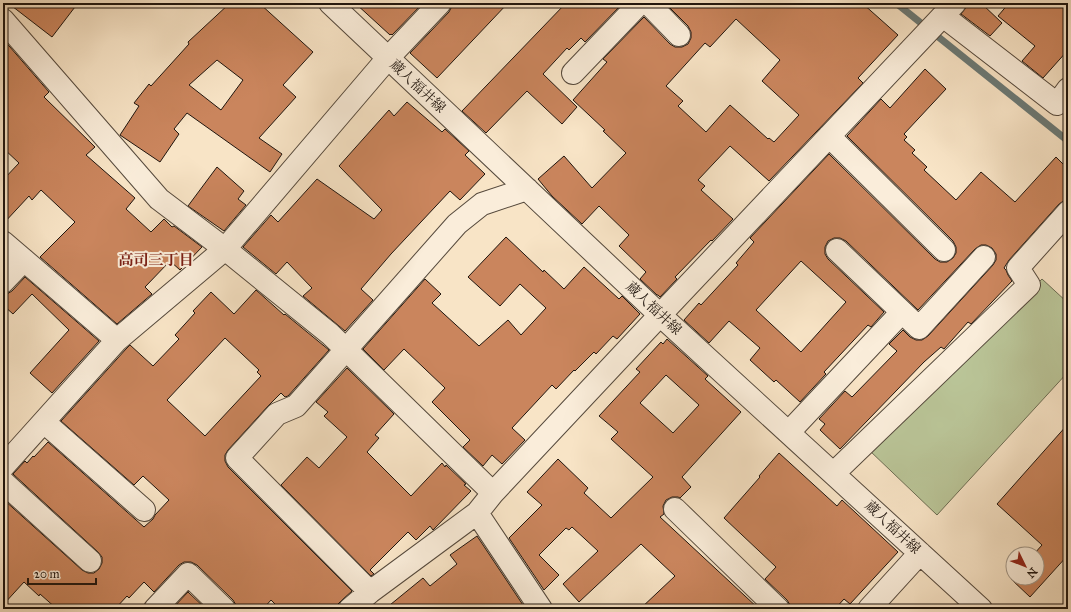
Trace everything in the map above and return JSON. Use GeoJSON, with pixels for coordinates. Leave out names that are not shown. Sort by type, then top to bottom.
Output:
{"type":"FeatureCollection","features":[{"type":"Feature","properties":{"kind":"street","name":"蔵人福井線"},"geometry":{"type":"LineString","coordinates":[[330,3],[660,315],[981,609]]}},
{"type":"Feature","properties":{"kind":"street"},"geometry":{"type":"LineString","coordinates":[[3,467],[117,340],[225,249],[388,58],[440,3]]}},
{"type":"Feature","properties":{"kind":"street"},"geometry":{"type":"LineString","coordinates":[[573,74],[640,3]]}},
{"type":"Feature","properties":{"kind":"street"},"geometry":{"type":"LineString","coordinates":[[648,3],[679,35]]}},
{"type":"Feature","properties":{"kind":"street"},"geometry":{"type":"LineString","coordinates":[[3,20],[159,199],[225,249],[330,334],[493,493]]}},
{"type":"Feature","properties":{"kind":"street"},"geometry":{"type":"LineString","coordinates":[[350,609],[370,592],[477,513],[493,493],[939,20],[1057,104],[1068,89]]}},
{"type":"Feature","properties":{"kind":"street"},"geometry":{"type":"LineString","coordinates":[[829,136],[944,250]]}},
{"type":"Feature","properties":{"kind":"street"},"geometry":{"type":"LineString","coordinates":[[370,592],[237,458],[277,414],[296,406],[457,224],[482,204],[527,189]]}},
{"type":"Feature","properties":{"kind":"street"},"geometry":{"type":"LineString","coordinates":[[834,473],[1029,285],[1018,268],[1068,212]]}},
{"type":"Feature","properties":{"kind":"street"},"geometry":{"type":"LineString","coordinates":[[3,242],[117,340]]}},
{"type":"Feature","properties":{"kind":"street"},"geometry":{"type":"LineString","coordinates":[[837,250],[919,328],[984,257]]}},
{"type":"Feature","properties":{"kind":"street"},"geometry":{"type":"LineString","coordinates":[[3,282],[24,260]]}},
{"type":"Feature","properties":{"kind":"street"},"geometry":{"type":"LineString","coordinates":[[789,432],[902,312]]}},
{"type":"Feature","properties":{"kind":"street"},"geometry":{"type":"LineString","coordinates":[[44,422],[144,510]]}},
{"type":"Feature","properties":{"kind":"street"},"geometry":{"type":"LineString","coordinates":[[3,482],[90,561]]}},
{"type":"Feature","properties":{"kind":"street"},"geometry":{"type":"LineString","coordinates":[[675,509],[778,609]]}},
{"type":"Feature","properties":{"kind":"street"},"geometry":{"type":"LineString","coordinates":[[477,513],[541,609]]}},
{"type":"Feature","properties":{"kind":"street"},"geometry":{"type":"LineString","coordinates":[[869,609],[920,553]]}},
{"type":"Feature","properties":{"kind":"street"},"geometry":{"type":"LineString","coordinates":[[155,609],[188,574],[224,609]]}},
{"type":"Feature","properties":{"kind":"green space"},"geometry":{"type":"Polygon","coordinates":[[[1042,279],[1068,303],[1068,372],[937,515],[869,450],[1042,279]]]}},
{"type":"Feature","properties":{"kind":"building"},"geometry":{"type":"Polygon","coordinates":[[[8,3],[78,3],[52,37],[8,3]]]}},
{"type":"Feature","properties":{"kind":"building"},"geometry":{"type":"Polygon","coordinates":[[[230,3],[259,3],[313,52],[283,85],[296,97],[259,138],[282,154],[270,172],[187,113],[174,129],[179,134],[160,162],[120,135],[139,106],[134,103],[149,84],[151,86],[189,44],[188,42],[230,3]],[[217,60],[189,85],[221,110],[243,80],[217,60]]]}},
{"type":"Feature","properties":{"kind":"building"},"geometry":{"type":"Polygon","coordinates":[[[355,3],[423,3],[392,35],[390,35],[355,3]]]}},
{"type":"Feature","properties":{"kind":"building"},"geometry":{"type":"Polygon","coordinates":[[[452,3],[508,3],[437,78],[410,53],[449,12],[452,3]]]}},
{"type":"Feature","properties":{"kind":"building"},"geometry":{"type":"Polygon","coordinates":[[[566,3],[623,3],[585,42],[581,38],[569,50],[567,48],[543,74],[577,107],[562,124],[527,91],[486,133],[462,111],[566,3]]]}},
{"type":"Feature","properties":{"kind":"building"},"geometry":{"type":"Polygon","coordinates":[[[665,3],[862,3],[898,35],[858,78],[863,83],[769,181],[730,146],[698,180],[705,186],[701,190],[733,219],[675,277],[677,279],[660,297],[640,279],[646,272],[619,246],[629,235],[599,206],[582,224],[552,196],[538,179],[564,156],[592,188],[626,153],[603,131],[605,130],[573,100],[607,62],[603,59],[644,17],[670,44],[675,47],[682,47],[688,44],[691,38],[691,32],[688,26],[665,3]],[[736,19],[710,47],[705,43],[666,86],[683,101],[678,106],[706,132],[730,105],[768,139],[769,138],[774,142],[799,115],[762,81],[780,60],[736,19]]]}},
{"type":"Feature","properties":{"kind":"building"},"geometry":{"type":"Polygon","coordinates":[[[967,3],[981,3],[1002,23],[990,36],[961,14],[967,6],[967,3]]]}},
{"type":"Feature","properties":{"kind":"building"},"geometry":{"type":"Polygon","coordinates":[[[1009,3],[1068,3],[1068,50],[1043,78],[1022,61],[1035,46],[998,16],[1009,3]]]}},
{"type":"Feature","properties":{"kind":"building"},"geometry":{"type":"Polygon","coordinates":[[[3,39],[49,92],[44,97],[95,147],[86,155],[135,198],[126,209],[151,232],[164,219],[172,227],[174,226],[202,247],[180,270],[170,261],[145,287],[152,294],[117,324],[40,257],[75,222],[41,190],[32,200],[29,196],[3,224],[3,180],[19,163],[3,148],[3,39]]]}},
{"type":"Feature","properties":{"kind":"building"},"geometry":{"type":"Polygon","coordinates":[[[925,69],[946,89],[904,134],[907,137],[904,140],[915,150],[912,153],[927,167],[924,170],[956,200],[981,172],[1015,202],[1056,157],[1068,169],[1068,198],[1059,204],[1009,260],[1004,268],[1012,281],[971,324],[968,322],[944,349],[941,347],[924,362],[840,449],[820,430],[825,424],[819,419],[845,391],[852,397],[897,351],[889,344],[903,330],[910,337],[916,340],[922,340],[928,336],[993,265],[996,260],[996,254],[992,248],[986,245],[981,245],[975,249],[918,310],[846,241],[840,238],[834,238],[828,241],[825,247],[825,254],[828,259],[884,312],[871,327],[868,325],[824,372],[826,374],[800,402],[776,380],[774,382],[750,360],[760,348],[729,321],[709,343],[684,320],[699,303],[701,305],[738,265],[736,263],[754,242],[750,238],[829,154],[935,259],[940,262],[947,262],[953,258],[956,253],[956,247],[953,241],[847,136],[881,99],[890,108],[925,69]],[[801,261],[756,310],[801,352],[846,302],[801,261]]]}},
{"type":"Feature","properties":{"kind":"building"},"geometry":{"type":"Polygon","coordinates":[[[407,102],[442,132],[445,129],[469,151],[465,155],[485,174],[460,200],[450,191],[391,254],[361,289],[373,300],[345,331],[303,296],[312,288],[287,262],[276,274],[243,247],[271,215],[278,222],[317,179],[374,219],[382,210],[339,166],[389,110],[394,116],[407,102]]]}},
{"type":"Feature","properties":{"kind":"building"},"geometry":{"type":"Polygon","coordinates":[[[217,167],[244,191],[238,199],[246,205],[224,231],[188,206],[217,167]]]}},
{"type":"Feature","properties":{"kind":"building"},"geometry":{"type":"Polygon","coordinates":[[[506,237],[543,272],[544,270],[564,289],[584,267],[619,299],[622,296],[640,314],[617,339],[613,336],[596,354],[594,352],[575,371],[574,370],[556,389],[552,385],[512,428],[525,440],[502,464],[492,455],[483,466],[463,447],[470,440],[432,402],[445,388],[404,349],[384,370],[363,349],[425,279],[441,294],[432,303],[479,346],[508,320],[521,335],[546,308],[520,284],[500,306],[468,277],[506,237]]]}},
{"type":"Feature","properties":{"kind":"building"},"geometry":{"type":"Polygon","coordinates":[[[25,277],[99,341],[52,393],[30,373],[69,330],[32,294],[13,314],[3,305],[3,294],[7,294],[12,291],[25,277]]]}},
{"type":"Feature","properties":{"kind":"building"},"geometry":{"type":"Polygon","coordinates":[[[256,290],[284,315],[285,314],[329,350],[288,396],[285,397],[281,393],[268,406],[228,450],[225,455],[225,461],[228,467],[352,591],[338,604],[338,609],[280,609],[271,600],[263,609],[236,609],[236,605],[233,600],[197,565],[191,562],[184,562],[179,565],[154,592],[144,582],[129,598],[127,596],[115,609],[57,609],[40,594],[39,596],[24,582],[3,605],[3,499],[82,570],[88,573],[94,573],[99,569],[102,563],[102,557],[98,552],[13,474],[25,461],[27,463],[33,456],[34,457],[48,442],[144,527],[169,500],[143,476],[134,485],[61,421],[130,345],[153,366],[179,339],[175,335],[195,313],[193,311],[211,292],[234,314],[256,290]],[[225,338],[167,400],[205,436],[261,376],[257,372],[259,370],[225,338]]]}},
{"type":"Feature","properties":{"kind":"building"},"geometry":{"type":"Polygon","coordinates":[[[667,339],[708,376],[705,379],[741,412],[682,477],[691,487],[680,498],[672,497],[666,500],[663,506],[664,514],[660,517],[759,609],[640,609],[675,576],[641,544],[579,602],[563,584],[598,551],[572,527],[569,530],[566,528],[539,555],[559,575],[544,590],[509,538],[542,505],[527,492],[558,459],[588,488],[584,493],[611,518],[653,477],[611,439],[618,432],[599,416],[640,372],[636,369],[661,342],[663,344],[667,339]],[[666,375],[640,403],[673,433],[699,405],[666,375]]]}},
{"type":"Feature","properties":{"kind":"building"},"geometry":{"type":"Polygon","coordinates":[[[347,368],[394,414],[375,435],[379,438],[367,452],[411,496],[442,463],[466,484],[464,485],[471,491],[433,530],[430,526],[416,540],[408,532],[370,570],[374,574],[371,576],[281,485],[307,457],[319,468],[347,437],[324,416],[328,412],[316,402],[347,368]]]}},
{"type":"Feature","properties":{"kind":"building"},"geometry":{"type":"Polygon","coordinates":[[[1068,424],[1068,555],[1045,580],[1045,546],[1041,546],[1042,545],[997,504],[1068,424]]]}},
{"type":"Feature","properties":{"kind":"building"},"geometry":{"type":"Polygon","coordinates":[[[779,453],[837,506],[842,500],[898,552],[850,604],[844,599],[835,609],[790,609],[790,605],[787,600],[765,579],[776,567],[724,518],[779,453]]]}},
{"type":"Feature","properties":{"kind":"building"},"geometry":{"type":"Polygon","coordinates":[[[477,536],[525,608],[524,609],[385,609],[423,578],[430,586],[457,564],[450,555],[477,536]]]}},
{"type":"Feature","properties":{"kind":"building"},"geometry":{"type":"Polygon","coordinates":[[[1018,586],[1040,586],[1030,597],[1018,586]]]}},
{"type":"Feature","properties":{"kind":"building"},"geometry":{"type":"Polygon","coordinates":[[[188,592],[206,609],[172,609],[188,592]]]}},
{"type":"Feature","properties":{"kind":"waterway"},"geometry":{"type":"LineString","coordinates":[[896,3],[1068,141]]}},
{"type":"Feature","properties":{"kind":"district","name":"高司三丁目"},"geometry":{"type":"Point","coordinates":[156,260]}}]}
